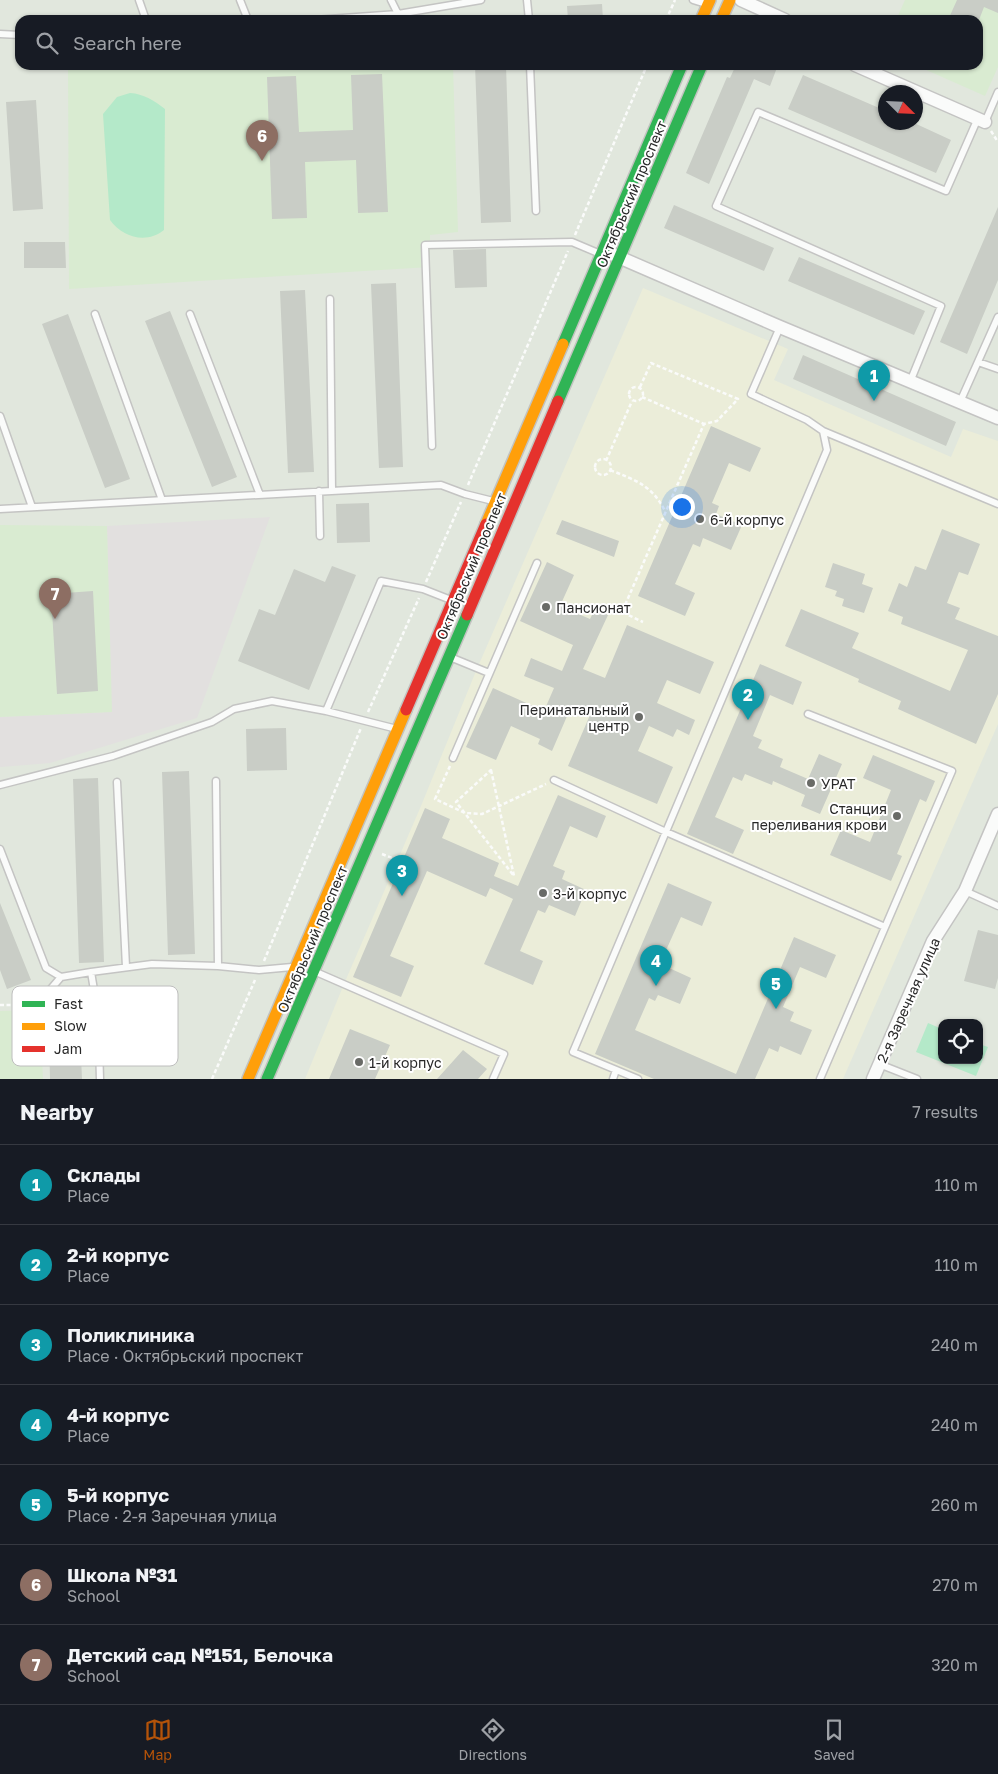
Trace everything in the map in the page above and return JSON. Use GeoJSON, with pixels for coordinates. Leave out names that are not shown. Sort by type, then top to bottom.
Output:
{"type":"FeatureCollection","features":[{"type":"Feature","properties":{"kind":"main road"},"geometry":{"type":"LineString","coordinates":[[723,15],[730,0]]}},
{"type":"Feature","properties":{"kind":"main road"},"geometry":{"type":"LineString","coordinates":[[704,15],[709,2]]}},
{"type":"Feature","properties":{"kind":"main road","name":"Октябрьский проспект"},"geometry":{"type":"LineString","coordinates":[[248,1079],[680,70]]}},
{"type":"Feature","properties":{"kind":"main road","name":"Октябрьский проспект"},"geometry":{"type":"LineString","coordinates":[[267,1079],[700,70]]}},
{"type":"Feature","properties":{"kind":"street"},"geometry":{"type":"LineString","coordinates":[[741,0],[774,15]]}},
{"type":"Feature","properties":{"kind":"street"},"geometry":{"type":"LineString","coordinates":[[866,70],[981,120]]}},
{"type":"Feature","properties":{"kind":"street"},"geometry":{"type":"LineString","coordinates":[[602,252],[998,418]]}},
{"type":"Feature","properties":{"kind":"street","name":"2-я Заречная улица"},"geometry":{"type":"LineString","coordinates":[[872,1079],[933,940],[964,891],[998,814]]}},
{"type":"Feature","properties":{"kind":"lane"},"geometry":{"type":"LineString","coordinates":[[139,0],[144,15]]}},
{"type":"Feature","properties":{"kind":"lane"},"geometry":{"type":"LineString","coordinates":[[240,0],[246,15]]}},
{"type":"Feature","properties":{"kind":"lane"},"geometry":{"type":"LineString","coordinates":[[392,0],[398,14]]}},
{"type":"Feature","properties":{"kind":"lane"},"geometry":{"type":"LineString","coordinates":[[384,15],[480,0]]}},
{"type":"Feature","properties":{"kind":"lane"},"geometry":{"type":"LineString","coordinates":[[528,0],[528,15]]}},
{"type":"Feature","properties":{"kind":"lane"},"geometry":{"type":"LineString","coordinates":[[693,0],[709,2],[722,15]]}},
{"type":"Feature","properties":{"kind":"lane"},"geometry":{"type":"LineString","coordinates":[[0,34],[15,35]]}},
{"type":"Feature","properties":{"kind":"lane"},"geometry":{"type":"LineString","coordinates":[[530,70],[536,211]]}},
{"type":"Feature","properties":{"kind":"lane"},"geometry":{"type":"LineString","coordinates":[[910,382],[941,306],[716,206],[758,112],[946,191],[981,120],[998,92]]}},
{"type":"Feature","properties":{"kind":"lane"},"geometry":{"type":"LineString","coordinates":[[432,446],[425,245],[572,242],[602,252]]}},
{"type":"Feature","properties":{"kind":"lane"},"geometry":{"type":"LineString","coordinates":[[330,299],[332,491]]}},
{"type":"Feature","properties":{"kind":"lane"},"geometry":{"type":"LineString","coordinates":[[95,314],[162,500]]}},
{"type":"Feature","properties":{"kind":"lane"},"geometry":{"type":"LineString","coordinates":[[190,314],[260,495]]}},
{"type":"Feature","properties":{"kind":"lane"},"geometry":{"type":"LineString","coordinates":[[960,402],[998,317]]}},
{"type":"Feature","properties":{"kind":"lane"},"geometry":{"type":"LineString","coordinates":[[780,327],[751,394],[807,420],[823,431],[998,504]]}},
{"type":"Feature","properties":{"kind":"lane"},"geometry":{"type":"LineString","coordinates":[[978,362],[998,369]]}},
{"type":"Feature","properties":{"kind":"lane"},"geometry":{"type":"LineString","coordinates":[[0,416],[32,507]]}},
{"type":"Feature","properties":{"kind":"lane"},"geometry":{"type":"LineString","coordinates":[[638,1079],[573,1052],[827,450],[823,431]]}},
{"type":"Feature","properties":{"kind":"lane"},"geometry":{"type":"LineString","coordinates":[[0,509],[441,485],[465,494],[494,501]]}},
{"type":"Feature","properties":{"kind":"lane"},"geometry":{"type":"LineString","coordinates":[[319,492],[320,536]]}},
{"type":"Feature","properties":{"kind":"lane"},"geometry":{"type":"LineString","coordinates":[[453,758],[537,563]]}},
{"type":"Feature","properties":{"kind":"lane"},"geometry":{"type":"LineString","coordinates":[[326,711],[382,581],[422,589],[452,600]]}},
{"type":"Feature","properties":{"kind":"lane"},"geometry":{"type":"LineString","coordinates":[[449,656],[489,673]]}},
{"type":"Feature","properties":{"kind":"lane"},"geometry":{"type":"LineString","coordinates":[[0,785],[113,756],[212,722],[234,709],[272,700],[365,720],[397,729]]}},
{"type":"Feature","properties":{"kind":"lane"},"geometry":{"type":"LineString","coordinates":[[808,714],[952,771],[820,1079]]}},
{"type":"Feature","properties":{"kind":"lane"},"geometry":{"type":"LineString","coordinates":[[554,780],[666,832],[885,927]]}},
{"type":"Feature","properties":{"kind":"lane"},"geometry":{"type":"LineString","coordinates":[[216,781],[218,966]]}},
{"type":"Feature","properties":{"kind":"lane"},"geometry":{"type":"LineString","coordinates":[[117,782],[126,967]]}},
{"type":"Feature","properties":{"kind":"lane"},"geometry":{"type":"LineString","coordinates":[[0,849],[46,968],[61,976],[152,964],[218,966],[259,970],[295,967]]}},
{"type":"Feature","properties":{"kind":"lane"},"geometry":{"type":"LineString","coordinates":[[964,891],[998,906]]}},
{"type":"Feature","properties":{"kind":"lane"},"geometry":{"type":"LineString","coordinates":[[91,972],[93,986]]}},
{"type":"Feature","properties":{"kind":"lane"},"geometry":{"type":"LineString","coordinates":[[314,972],[504,1054],[493,1079]]}},
{"type":"Feature","properties":{"kind":"lane"},"geometry":{"type":"LineString","coordinates":[[53,986],[61,976]]}},
{"type":"Feature","properties":{"kind":"lane"},"geometry":{"type":"LineString","coordinates":[[879,1064],[917,1079]]}},
{"type":"Feature","properties":{"kind":"lane"},"geometry":{"type":"LineString","coordinates":[[100,1066],[100,1079]]}},
{"type":"Feature","properties":{"kind":"lane"},"geometry":{"type":"LineString","coordinates":[[612,1079],[616,1070]]}},
{"type":"Feature","properties":{"kind":"path"},"geometry":{"type":"LineString","coordinates":[[668,15],[674,0]]}},
{"type":"Feature","properties":{"kind":"path"},"geometry":{"type":"LineString","coordinates":[[212,1079],[365,720],[465,494],[645,70]]}},
{"type":"Feature","properties":{"kind":"path"},"geometry":{"type":"LineString","coordinates":[[651,363],[738,399],[717,421],[704,424],[642,397],[640,387],[651,363]]}},
{"type":"Feature","properties":{"kind":"path"},"geometry":{"type":"LineString","coordinates":[[632,401],[628,396],[629,390],[634,386],[640,387]]}},
{"type":"Feature","properties":{"kind":"path"},"geometry":{"type":"LineString","coordinates":[[632,401],[640,400],[642,397]]}},
{"type":"Feature","properties":{"kind":"path"},"geometry":{"type":"LineString","coordinates":[[606,461],[632,401]]}},
{"type":"Feature","properties":{"kind":"path"},"geometry":{"type":"LineString","coordinates":[[643,622],[622,612],[704,424]]}},
{"type":"Feature","properties":{"kind":"path"},"geometry":{"type":"LineString","coordinates":[[598,461],[606,461],[611,466],[610,470],[602,474],[595,470],[596,463],[598,461]]}},
{"type":"Feature","properties":{"kind":"path"},"geometry":{"type":"LineString","coordinates":[[610,470],[643,483],[658,498],[666,511]]}},
{"type":"Feature","properties":{"kind":"path"},"geometry":{"type":"LineString","coordinates":[[453,758],[435,799],[465,813],[482,814],[554,780]]}},
{"type":"Feature","properties":{"kind":"path"},"geometry":{"type":"LineString","coordinates":[[491,770],[514,876],[465,813],[456,802],[491,770]]}},
{"type":"Feature","properties":{"kind":"path"},"geometry":{"type":"LineString","coordinates":[[382,854],[402,862]]}},
{"type":"Feature","properties":{"kind":"shaded area"},"geometry":{"type":"Polygon","coordinates":[[[905,0],[998,0],[998,67],[985,96],[926,70],[983,70],[983,15],[898,15],[905,0]]]}},
{"type":"Feature","properties":{"kind":"shaded area"},"geometry":{"type":"Polygon","coordinates":[[[68,70],[453,70],[458,232],[430,235],[430,267],[69,289],[68,70]]]}},
{"type":"Feature","properties":{"kind":"shaded area"},"geometry":{"type":"Polygon","coordinates":[[[643,288],[788,349],[774,380],[951,457],[963,429],[998,441],[998,724],[843,1079],[305,1079],[476,671],[643,288]]]}},
{"type":"Feature","properties":{"kind":"shaded area"},"geometry":{"type":"Polygon","coordinates":[[[270,517],[197,718],[50,763],[0,767],[0,717],[111,712],[107,526],[270,517]]]}},
{"type":"Feature","properties":{"kind":"shaded area"},"geometry":{"type":"Polygon","coordinates":[[[0,525],[107,526],[112,712],[0,717],[0,525]]]}},
{"type":"Feature","properties":{"kind":"shaded area"},"geometry":{"type":"Polygon","coordinates":[[[0,1011],[12,1011],[12,1066],[42,1066],[43,1079],[0,1079],[0,1011]]]}},
{"type":"Feature","properties":{"kind":"green space"},"geometry":{"type":"Polygon","coordinates":[[[130,93],[148,98],[165,109],[164,230],[150,237],[143,238],[128,235],[110,220],[103,114],[117,97],[130,93]]]}},
{"type":"Feature","properties":{"kind":"green space"},"geometry":{"type":"Polygon","coordinates":[[[928,1023],[938,1027],[938,1061],[916,1052],[928,1023]]]}},
{"type":"Feature","properties":{"kind":"green space"},"geometry":{"type":"Polygon","coordinates":[[[983,1045],[988,1047],[983,1059],[983,1045]]]}},
{"type":"Feature","properties":{"kind":"green space"},"geometry":{"type":"Polygon","coordinates":[[[946,1064],[981,1064],[976,1076],[946,1064]]]}},
{"type":"Feature","properties":{"kind":"building"},"geometry":{"type":"Polygon","coordinates":[[[957,0],[998,0],[998,13],[984,7],[981,15],[950,15],[957,0]]]}},
{"type":"Feature","properties":{"kind":"building"},"geometry":{"type":"Polygon","coordinates":[[[602,4],[603,15],[568,15],[567,6],[602,4]]]}},
{"type":"Feature","properties":{"kind":"building"},"geometry":{"type":"Polygon","coordinates":[[[475,70],[506,70],[511,222],[481,223],[475,70]]]}},
{"type":"Feature","properties":{"kind":"building"},"geometry":{"type":"Polygon","coordinates":[[[734,70],[776,70],[770,86],[754,79],[709,184],[686,173],[727,77],[730,78],[734,70]]]}},
{"type":"Feature","properties":{"kind":"building"},"geometry":{"type":"Polygon","coordinates":[[[382,74],[388,212],[358,213],[356,160],[305,162],[307,218],[272,219],[267,77],[296,76],[299,132],[353,130],[351,75],[382,74]]]}},
{"type":"Feature","properties":{"kind":"building"},"geometry":{"type":"Polygon","coordinates":[[[803,75],[878,108],[878,130],[923,130],[923,127],[951,140],[936,173],[788,109],[803,75]]]}},
{"type":"Feature","properties":{"kind":"building"},"geometry":{"type":"Polygon","coordinates":[[[36,100],[43,209],[13,211],[6,102],[36,100]]]}},
{"type":"Feature","properties":{"kind":"building"},"geometry":{"type":"Polygon","coordinates":[[[674,205],[774,248],[764,271],[664,228],[674,205]]]}},
{"type":"Feature","properties":{"kind":"building"},"geometry":{"type":"Polygon","coordinates":[[[998,207],[998,280],[967,354],[940,342],[998,207]]]}},
{"type":"Feature","properties":{"kind":"building"},"geometry":{"type":"Polygon","coordinates":[[[24,242],[65,242],[66,268],[24,268],[24,242]]]}},
{"type":"Feature","properties":{"kind":"building"},"geometry":{"type":"Polygon","coordinates":[[[486,249],[487,287],[455,288],[453,250],[486,249]]]}},
{"type":"Feature","properties":{"kind":"building"},"geometry":{"type":"Polygon","coordinates":[[[799,257],[925,311],[914,335],[788,281],[799,257]]]}},
{"type":"Feature","properties":{"kind":"building"},"geometry":{"type":"Polygon","coordinates":[[[396,283],[403,467],[379,468],[371,284],[396,283]]]}},
{"type":"Feature","properties":{"kind":"building"},"geometry":{"type":"Polygon","coordinates":[[[305,290],[314,472],[288,473],[280,291],[305,290]]]}},
{"type":"Feature","properties":{"kind":"building"},"geometry":{"type":"Polygon","coordinates":[[[170,311],[237,477],[212,487],[145,321],[170,311]]]}},
{"type":"Feature","properties":{"kind":"building"},"geometry":{"type":"Polygon","coordinates":[[[68,314],[130,479],[105,488],[42,324],[68,314]]]}},
{"type":"Feature","properties":{"kind":"building"},"geometry":{"type":"Polygon","coordinates":[[[803,355],[956,422],[946,446],[793,379],[803,355]]]}},
{"type":"Feature","properties":{"kind":"building","name":"6-й корпус"},"geometry":{"type":"Polygon","coordinates":[[[711,426],[761,448],[750,472],[729,463],[712,503],[719,506],[716,514],[742,525],[731,550],[703,538],[700,547],[693,544],[675,584],[695,593],[685,616],[638,596],[711,426]]]}},
{"type":"Feature","properties":{"kind":"building"},"geometry":{"type":"Polygon","coordinates":[[[369,503],[370,542],[337,543],[336,504],[369,503]]]}},
{"type":"Feature","properties":{"kind":"building"},"geometry":{"type":"Polygon","coordinates":[[[562,520],[619,541],[614,557],[556,534],[562,520]]]}},
{"type":"Feature","properties":{"kind":"building"},"geometry":{"type":"Polygon","coordinates":[[[942,529],[980,544],[968,575],[959,572],[947,603],[960,608],[955,619],[998,636],[998,694],[976,744],[898,709],[901,701],[858,682],[859,679],[785,646],[801,609],[859,633],[852,648],[950,691],[968,650],[901,624],[903,617],[888,611],[899,583],[907,587],[915,566],[926,570],[942,529]]]}},
{"type":"Feature","properties":{"kind":"building","name":"Перинатальный центр"},"geometry":{"type":"Polygon","coordinates":[[[547,562],[574,575],[560,606],[590,619],[595,609],[608,615],[583,669],[605,678],[627,625],[714,662],[700,694],[667,680],[657,703],[695,720],[689,735],[677,729],[673,737],[649,726],[638,751],[673,767],[657,804],[568,766],[590,715],[571,707],[552,751],[538,744],[540,739],[511,726],[496,760],[466,747],[493,688],[544,711],[554,688],[524,676],[531,658],[562,671],[573,645],[520,621],[547,562]]]}},
{"type":"Feature","properties":{"kind":"building"},"geometry":{"type":"Polygon","coordinates":[[[833,563],[865,574],[862,584],[873,588],[864,613],[842,606],[844,599],[835,596],[837,591],[825,587],[833,563]]]}},
{"type":"Feature","properties":{"kind":"building"},"geometry":{"type":"Polygon","coordinates":[[[332,566],[356,575],[309,690],[238,661],[259,609],[275,615],[294,569],[325,582],[332,566]]]}},
{"type":"Feature","properties":{"kind":"building"},"geometry":{"type":"Polygon","coordinates":[[[93,591],[98,691],[57,694],[51,594],[93,591]]]}},
{"type":"Feature","properties":{"kind":"building"},"geometry":{"type":"Polygon","coordinates":[[[760,664],[802,682],[793,705],[770,695],[753,736],[762,740],[758,748],[783,759],[780,767],[808,779],[819,754],[842,764],[820,814],[801,806],[805,795],[773,781],[772,785],[745,774],[742,781],[733,777],[715,817],[744,830],[733,854],[687,834],[760,664]]]}},
{"type":"Feature","properties":{"kind":"building"},"geometry":{"type":"Polygon","coordinates":[[[286,728],[287,770],[247,771],[246,729],[286,728]]]}},
{"type":"Feature","properties":{"kind":"building","name":"Станция переливания крови"},"geometry":{"type":"Polygon","coordinates":[[[873,755],[935,781],[926,802],[920,799],[897,854],[902,856],[891,881],[830,855],[841,830],[870,842],[891,790],[863,778],[873,755]]]}},
{"type":"Feature","properties":{"kind":"building"},"geometry":{"type":"Polygon","coordinates":[[[189,771],[195,954],[168,955],[162,772],[189,771]]]}},
{"type":"Feature","properties":{"kind":"building"},"geometry":{"type":"Polygon","coordinates":[[[98,778],[104,962],[79,963],[73,779],[98,778]]]}},
{"type":"Feature","properties":{"kind":"building","name":"3-й корпус"},"geometry":{"type":"Polygon","coordinates":[[[558,795],[606,816],[597,838],[570,826],[553,866],[565,871],[562,879],[586,890],[575,916],[549,905],[545,913],[538,910],[520,951],[543,961],[533,985],[484,964],[513,899],[490,888],[486,897],[427,871],[390,956],[414,966],[401,997],[353,977],[425,808],[450,819],[442,838],[499,863],[494,876],[518,886],[558,795]]]}},
{"type":"Feature","properties":{"kind":"building"},"geometry":{"type":"Polygon","coordinates":[[[668,883],[712,902],[702,926],[681,917],[663,957],[670,960],[667,967],[691,978],[680,1004],[658,995],[655,1001],[649,998],[635,1030],[736,1074],[794,937],[836,955],[826,978],[800,967],[783,1007],[794,1012],[790,1021],[812,1030],[801,1055],[780,1046],[778,1052],[769,1048],[755,1079],[654,1079],[595,1054],[668,883]]]}},
{"type":"Feature","properties":{"kind":"building"},"geometry":{"type":"Polygon","coordinates":[[[0,903],[31,980],[7,989],[0,970],[0,903]]]}},
{"type":"Feature","properties":{"kind":"building"},"geometry":{"type":"Polygon","coordinates":[[[978,930],[998,935],[998,978],[995,989],[964,981],[978,930]]]}},
{"type":"Feature","properties":{"kind":"building","name":"1-й корпус"},"geometry":{"type":"Polygon","coordinates":[[[350,1029],[390,1045],[375,1079],[329,1079],[350,1029]]]}},
{"type":"Feature","properties":{"kind":"building","name":"1-й корпус"},"geometry":{"type":"Polygon","coordinates":[[[463,1050],[487,1069],[478,1079],[437,1079],[463,1050]]]}},
{"type":"Feature","properties":{"kind":"building"},"geometry":{"type":"Polygon","coordinates":[[[50,1066],[81,1066],[82,1079],[50,1079],[50,1066]]]}},
{"type":"Feature","properties":{"kind":"traffic: fast"},"geometry":{"type":"LineString","coordinates":[[563,344],[680,70]]}},
{"type":"Feature","properties":{"kind":"traffic: fast"},"geometry":{"type":"LineString","coordinates":[[558,401],[700,70]]}},
{"type":"Feature","properties":{"kind":"traffic: fast"},"geometry":{"type":"LineString","coordinates":[[267,1079],[467,615]]}},
{"type":"Feature","properties":{"kind":"traffic: slow"},"geometry":{"type":"LineString","coordinates":[[703,15],[710,0]]}},
{"type":"Feature","properties":{"kind":"traffic: slow"},"geometry":{"type":"LineString","coordinates":[[723,15],[730,0]]}},
{"type":"Feature","properties":{"kind":"traffic: slow"},"geometry":{"type":"LineString","coordinates":[[486,524],[563,344]]}},
{"type":"Feature","properties":{"kind":"traffic: slow"},"geometry":{"type":"LineString","coordinates":[[248,1079],[406,710]]}},
{"type":"Feature","properties":{"kind":"traffic: jam"},"geometry":{"type":"LineString","coordinates":[[467,615],[558,401]]}},
{"type":"Feature","properties":{"kind":"traffic: jam"},"geometry":{"type":"LineString","coordinates":[[406,710],[486,524]]}},
{"type":"Feature","properties":{"kind":"place","name":"Школа №31"},"geometry":{"type":"Point","coordinates":[262,161]}},
{"type":"Feature","properties":{"kind":"place","name":"Склады"},"geometry":{"type":"Point","coordinates":[874,401]}},
{"type":"Feature","properties":{"kind":"place","name":"6-й корпус"},"geometry":{"type":"Point","coordinates":[700,519]}},
{"type":"Feature","properties":{"kind":"place","name":"Пансионат"},"geometry":{"type":"Point","coordinates":[546,607]}},
{"type":"Feature","properties":{"kind":"place","name":"Детский сад №151, Белочка"},"geometry":{"type":"Point","coordinates":[55,619]}},
{"type":"Feature","properties":{"kind":"place","name":"Перинатальный центр"},"geometry":{"type":"Point","coordinates":[639,717]}},
{"type":"Feature","properties":{"kind":"place","name":"2-й корпус"},"geometry":{"type":"Point","coordinates":[748,720]}},
{"type":"Feature","properties":{"kind":"place","name":"УРАТ"},"geometry":{"type":"Point","coordinates":[811,783]}},
{"type":"Feature","properties":{"kind":"place","name":"Станция переливания крови"},"geometry":{"type":"Point","coordinates":[897,816]}},
{"type":"Feature","properties":{"kind":"place","name":"3-й корпус"},"geometry":{"type":"Point","coordinates":[543,893]}},
{"type":"Feature","properties":{"kind":"place","name":"Поликлиника"},"geometry":{"type":"Point","coordinates":[402,896]}},
{"type":"Feature","properties":{"kind":"place","name":"4-й корпус"},"geometry":{"type":"Point","coordinates":[656,986]}},
{"type":"Feature","properties":{"kind":"place","name":"5-й корпус"},"geometry":{"type":"Point","coordinates":[776,1009]}},
{"type":"Feature","properties":{"kind":"place","name":"1-й корпус"},"geometry":{"type":"Point","coordinates":[359,1062]}}]}
